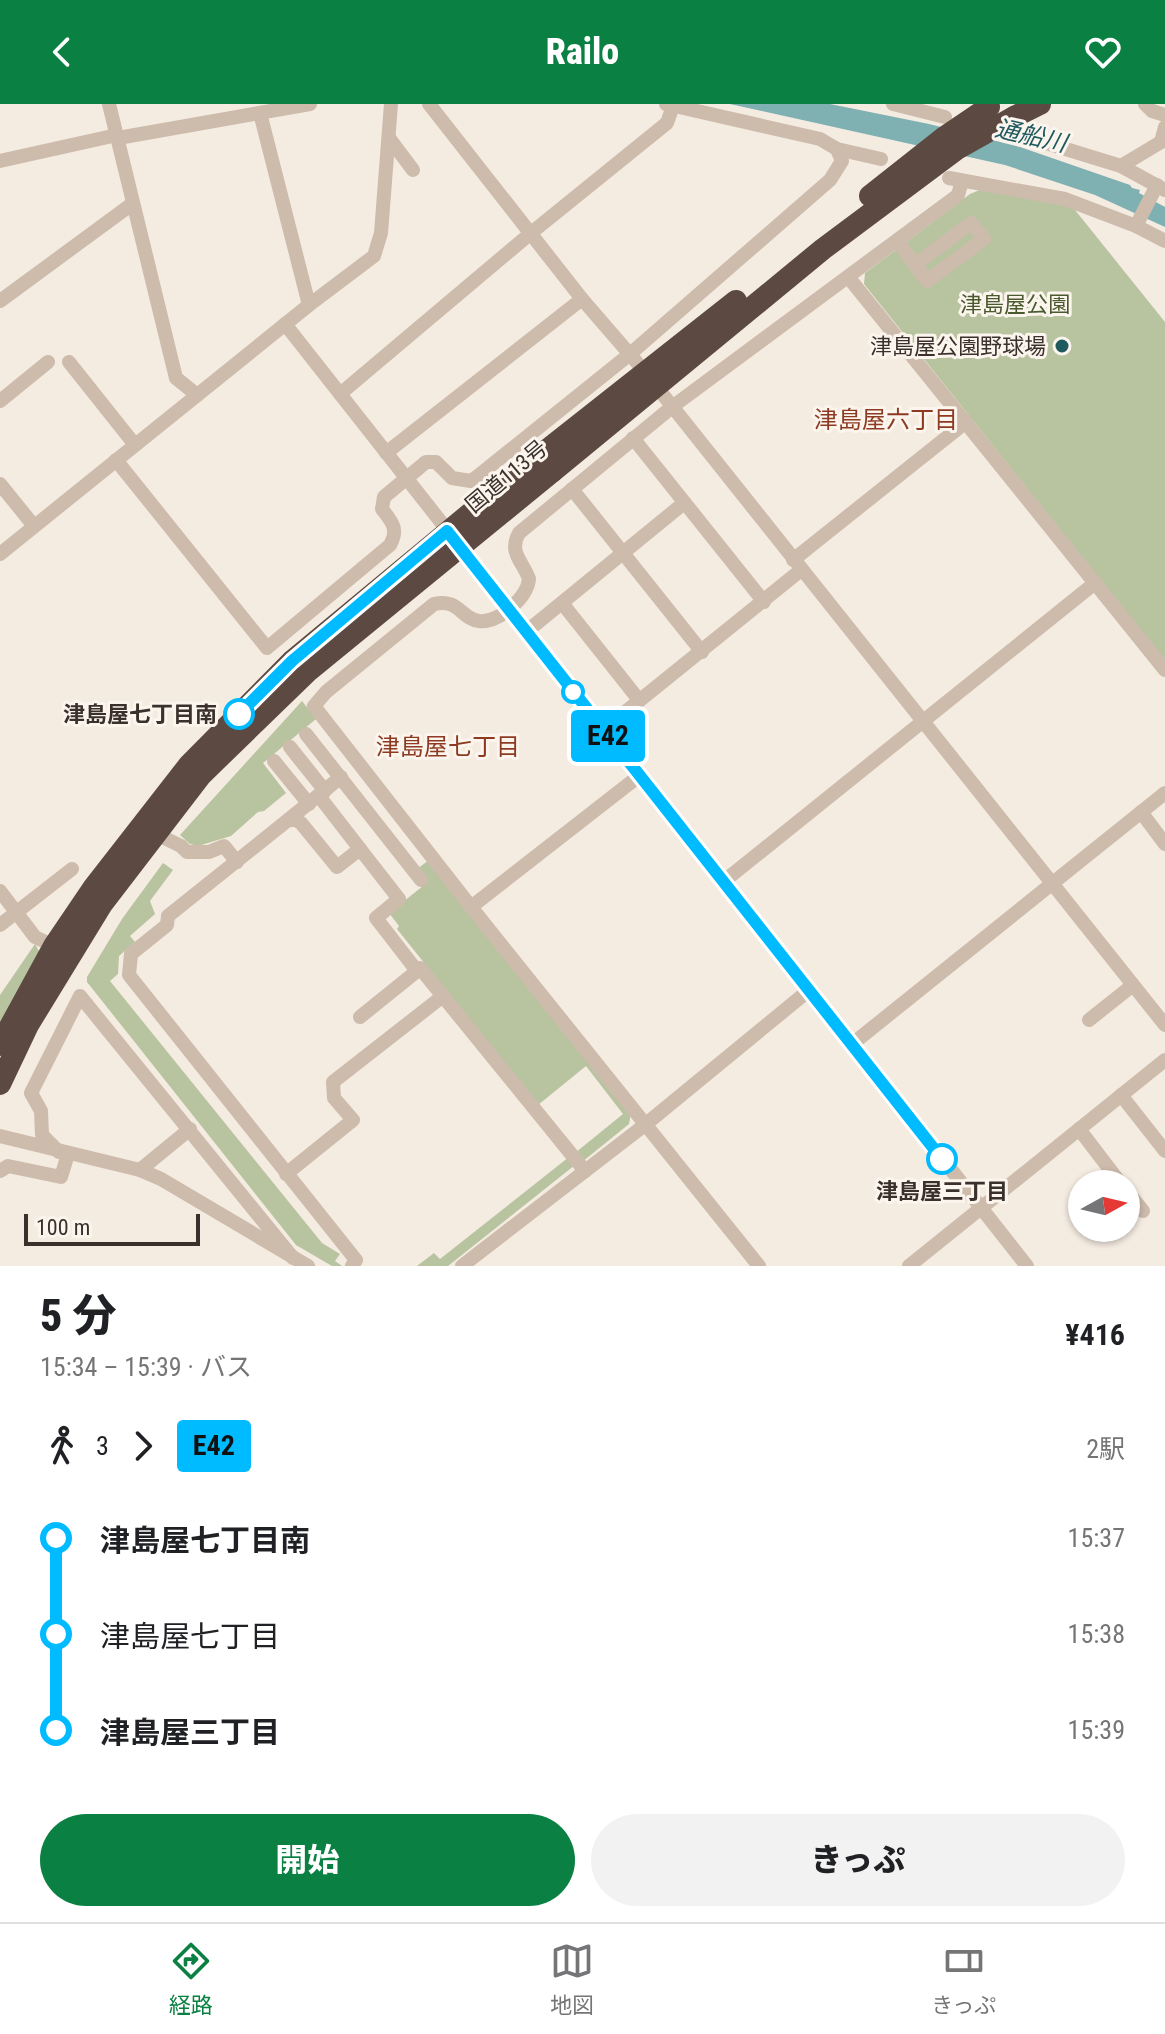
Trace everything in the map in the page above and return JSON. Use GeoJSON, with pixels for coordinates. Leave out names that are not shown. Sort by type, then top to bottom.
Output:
{"type":"FeatureCollection","features":[{"type":"Feature","properties":{"kind":"highway","name":"国道113号"},"geometry":{"type":"LineString","coordinates":[[0,1045],[54,946],[94,887],[189,765],[292,661],[453,540],[651,380],[957,149],[1005,116],[1040,104]]}},
{"type":"Feature","properties":{"kind":"highway","name":"国道113号"},"geometry":{"type":"LineString","coordinates":[[0,1084],[28,1025],[102,904],[201,775],[307,672],[453,540]]}},
{"type":"Feature","properties":{"kind":"street"},"geometry":{"type":"LineString","coordinates":[[109,104],[176,378],[197,395]]}},
{"type":"Feature","properties":{"kind":"street"},"geometry":{"type":"LineString","coordinates":[[0,161],[310,104]]}},
{"type":"Feature","properties":{"kind":"street"},"geometry":{"type":"LineString","coordinates":[[0,554],[374,256],[381,233],[391,104]]}},
{"type":"Feature","properties":{"kind":"street"},"geometry":{"type":"LineString","coordinates":[[429,104],[1165,1025]]}},
{"type":"Feature","properties":{"kind":"street"},"geometry":{"type":"LineString","coordinates":[[893,104],[943,112]]}},
{"type":"Feature","properties":{"kind":"street"},"geometry":{"type":"LineString","coordinates":[[1145,104],[1152,111],[1165,115]]}},
{"type":"Feature","properties":{"kind":"street"},"geometry":{"type":"LineString","coordinates":[[340,394],[667,123],[669,105],[820,139],[837,149],[881,159]]}},
{"type":"Feature","properties":{"kind":"street"},"geometry":{"type":"LineString","coordinates":[[260,113],[309,305]]}},
{"type":"Feature","properties":{"kind":"street"},"geometry":{"type":"LineString","coordinates":[[1005,116],[1121,166],[1161,188],[1136,226]]}},
{"type":"Feature","properties":{"kind":"street"},"geometry":{"type":"LineString","coordinates":[[1121,166],[1161,142],[1165,127]]}},
{"type":"Feature","properties":{"kind":"street"},"geometry":{"type":"LineString","coordinates":[[389,138],[413,170]]}},
{"type":"Feature","properties":{"kind":"street"},"geometry":{"type":"LineString","coordinates":[[116,460],[267,648],[390,545],[395,528],[382,509],[384,497],[431,461],[452,478],[471,481],[630,354],[830,180],[842,161],[837,149]]}},
{"type":"Feature","properties":{"kind":"street"},"geometry":{"type":"LineString","coordinates":[[759,1266],[314,706],[326,692],[434,604],[453,604],[481,621],[493,618],[522,598],[529,587],[527,572],[516,558],[519,533],[672,407],[958,195],[955,179],[1065,199],[1136,226],[1165,241]]}},
{"type":"Feature","properties":{"kind":"street"},"geometry":{"type":"LineString","coordinates":[[0,301],[132,204]]}},
{"type":"Feature","properties":{"kind":"street"},"geometry":{"type":"LineString","coordinates":[[898,242],[915,265],[927,281],[984,239],[971,223],[915,265]]}},
{"type":"Feature","properties":{"kind":"street"},"geometry":{"type":"LineString","coordinates":[[849,278],[1165,670]]}},
{"type":"Feature","properties":{"kind":"street"},"geometry":{"type":"LineString","coordinates":[[386,453],[582,299]]}},
{"type":"Feature","properties":{"kind":"street"},"geometry":{"type":"LineString","coordinates":[[285,324],[1027,1266]]}},
{"type":"Feature","properties":{"kind":"street"},"geometry":{"type":"LineString","coordinates":[[0,401],[48,362]]}},
{"type":"Feature","properties":{"kind":"street"},"geometry":{"type":"LineString","coordinates":[[69,362],[135,445]]}},
{"type":"Feature","properties":{"kind":"street"},"geometry":{"type":"LineString","coordinates":[[603,730],[764,602],[797,565],[966,422]]}},
{"type":"Feature","properties":{"kind":"street"},"geometry":{"type":"LineString","coordinates":[[633,438],[764,602]]}},
{"type":"Feature","properties":{"kind":"street"},"geometry":{"type":"LineString","coordinates":[[0,484],[34,526]]}},
{"type":"Feature","properties":{"kind":"street"},"geometry":{"type":"LineString","coordinates":[[572,489],[702,652]]}},
{"type":"Feature","properties":{"kind":"street"},"geometry":{"type":"LineString","coordinates":[[526,632],[684,503]]}},
{"type":"Feature","properties":{"kind":"street"},"geometry":{"type":"LineString","coordinates":[[723,882],[1095,583]]}},
{"type":"Feature","properties":{"kind":"street"},"geometry":{"type":"LineString","coordinates":[[562,603],[639,700]]}},
{"type":"Feature","properties":{"kind":"street"},"geometry":{"type":"LineString","coordinates":[[306,734],[421,880]]}},
{"type":"Feature","properties":{"kind":"street"},"geometry":{"type":"LineString","coordinates":[[290,747],[318,797],[399,899],[376,918],[417,971]]}},
{"type":"Feature","properties":{"kind":"street"},"geometry":{"type":"LineString","coordinates":[[274,761],[318,797]]}},
{"type":"Feature","properties":{"kind":"street"},"geometry":{"type":"LineString","coordinates":[[352,1266],[356,1260],[129,975],[131,954],[167,925],[168,916],[359,764]]}},
{"type":"Feature","properties":{"kind":"street"},"geometry":{"type":"LineString","coordinates":[[471,907],[639,776]]}},
{"type":"Feature","properties":{"kind":"street"},"geometry":{"type":"LineString","coordinates":[[851,1045],[1165,793]]}},
{"type":"Feature","properties":{"kind":"street"},"geometry":{"type":"LineString","coordinates":[[1141,812],[1165,844]]}},
{"type":"Feature","properties":{"kind":"street"},"geometry":{"type":"LineString","coordinates":[[288,820],[301,823],[337,867],[360,849]]}},
{"type":"Feature","properties":{"kind":"street"},"geometry":{"type":"LineString","coordinates":[[156,834],[187,852],[209,852],[224,846],[237,862]]}},
{"type":"Feature","properties":{"kind":"street"},"geometry":{"type":"LineString","coordinates":[[0,925],[72,869]]}},
{"type":"Feature","properties":{"kind":"street"},"geometry":{"type":"LineString","coordinates":[[0,891],[35,937],[54,946]]}},
{"type":"Feature","properties":{"kind":"street"},"geometry":{"type":"LineString","coordinates":[[360,1017],[420,968],[585,1171]]}},
{"type":"Feature","properties":{"kind":"street"},"geometry":{"type":"LineString","coordinates":[[1089,1020],[1133,985]]}},
{"type":"Feature","properties":{"kind":"street"},"geometry":{"type":"LineString","coordinates":[[462,1266],[646,1124],[808,991]]}},
{"type":"Feature","properties":{"kind":"street"},"geometry":{"type":"LineString","coordinates":[[63,1153],[42,1135],[41,1111],[31,1093],[80,996],[293,1258]]}},
{"type":"Feature","properties":{"kind":"street"},"geometry":{"type":"LineString","coordinates":[[286,1174],[353,1120],[334,1098],[333,1082],[443,996]]}},
{"type":"Feature","properties":{"kind":"street"},"geometry":{"type":"LineString","coordinates":[[909,1266],[1165,1060]]}},
{"type":"Feature","properties":{"kind":"street"},"geometry":{"type":"LineString","coordinates":[[1121,1095],[1165,1151]]}},
{"type":"Feature","properties":{"kind":"street"},"geometry":{"type":"LineString","coordinates":[[140,1170],[190,1129]]}},
{"type":"Feature","properties":{"kind":"street"},"geometry":{"type":"LineString","coordinates":[[1079,1129],[1110,1170]]}},
{"type":"Feature","properties":{"kind":"street"},"geometry":{"type":"LineString","coordinates":[[0,1136],[140,1170],[161,1179],[308,1266]]}},
{"type":"Feature","properties":{"kind":"street"},"geometry":{"type":"LineString","coordinates":[[0,1171],[8,1166],[61,1177],[63,1153]]}},
{"type":"Feature","properties":{"kind":"street"},"geometry":{"type":"LineString","coordinates":[[1140,1207],[1143,1211]]}},
{"type":"Feature","properties":{"kind":"green space","name":"津島屋公園"},"geometry":{"type":"Polygon","coordinates":[[[982,189],[1071,205],[1165,322],[1165,661],[864,284],[865,273],[970,194],[982,189]]]}},
{"type":"Feature","properties":{"kind":"green space"},"geometry":{"type":"Polygon","coordinates":[[[302,701],[316,719],[263,763],[286,793],[231,836],[198,846],[190,844],[180,835],[302,701]]]}},
{"type":"Feature","properties":{"kind":"green space"},"geometry":{"type":"Polygon","coordinates":[[[429,860],[631,1113],[629,1124],[582,1162],[575,1153],[623,1114],[586,1066],[538,1105],[397,929],[399,926],[389,913],[428,882],[417,869],[429,860]]]}},
{"type":"Feature","properties":{"kind":"green space"},"geometry":{"type":"Polygon","coordinates":[[[163,863],[173,870],[150,901],[155,914],[130,936],[135,942],[119,956],[118,974],[110,981],[322,1243],[340,1254],[335,1261],[342,1266],[332,1266],[296,1245],[87,982],[87,977],[122,919],[163,863]]]}},
{"type":"Feature","properties":{"kind":"green space"},"geometry":{"type":"Polygon","coordinates":[[[35,944],[40,953],[0,1028],[0,995],[35,944]]]}},
{"type":"Feature","properties":{"kind":"green space"},"geometry":{"type":"Polygon","coordinates":[[[569,1157],[575,1165],[448,1266],[417,1266],[434,1253],[440,1259],[569,1157]]]}},
{"type":"Feature","properties":{"kind":"water"},"geometry":{"type":"Polygon","coordinates":[[[730,104],[830,104],[1020,147],[1140,190],[1139,193],[1165,207],[1165,227],[1095,195],[1005,165],[730,104]]]}},
{"type":"Feature","properties":{"kind":"bus line","name":"E42"},"geometry":{"type":"LineString","coordinates":[[239,714],[292,661],[447,531],[942,1159]]}},
{"type":"Feature","properties":{"kind":"place","name":"津島屋公園野球場"},"geometry":{"type":"Point","coordinates":[1062,346]}},
{"type":"Feature","properties":{"kind":"place","name":"津島屋七丁目南"},"geometry":{"type":"Point","coordinates":[239,714]}},
{"type":"Feature","properties":{"kind":"place","name":"津島屋三丁目"},"geometry":{"type":"Point","coordinates":[942,1159]}},
{"type":"Feature","properties":{"kind":"district","name":"津島屋六丁目"},"geometry":{"type":"Point","coordinates":[886,420]}},
{"type":"Feature","properties":{"kind":"district","name":"津島屋七丁目"},"geometry":{"type":"Point","coordinates":[448,747]}},
{"type":"Feature","properties":{"kind":"water label","name":"通船川"},"geometry":{"type":"Point","coordinates":[1031,136]}}]}
